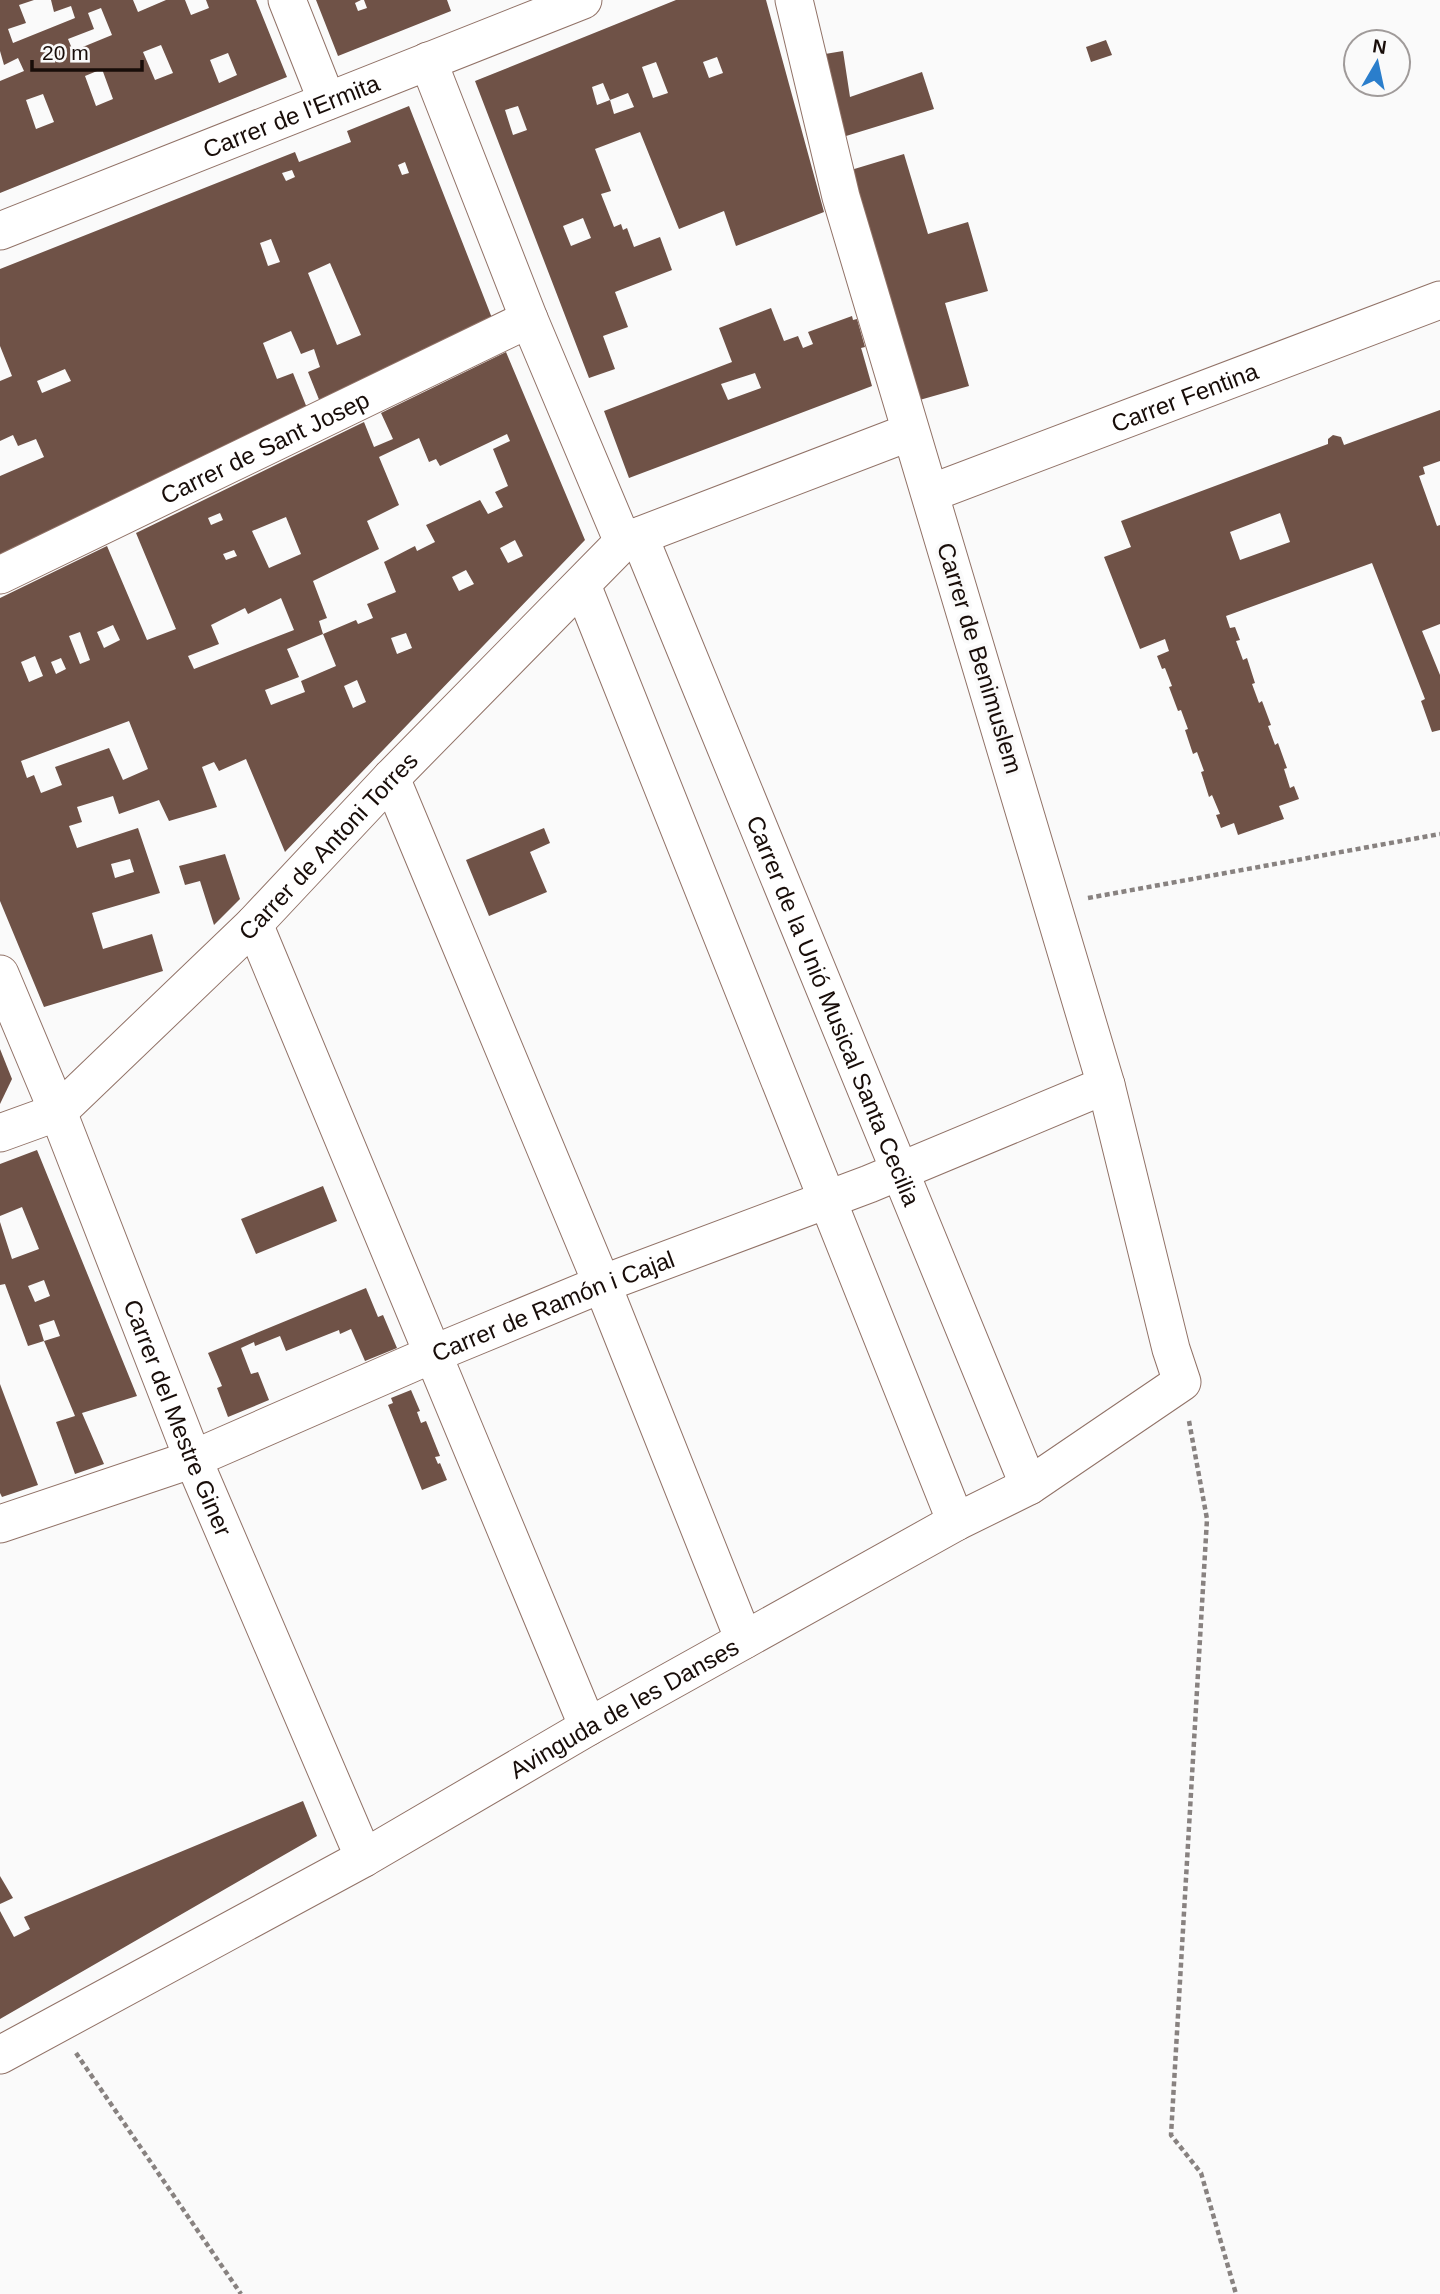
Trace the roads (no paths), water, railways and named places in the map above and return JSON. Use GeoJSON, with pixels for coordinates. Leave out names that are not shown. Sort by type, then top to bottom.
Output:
{"type":"FeatureCollection","features":[{"type":"Feature","properties":{"kind":"street"},"geometry":{"type":"LineString","coordinates":[[287,0],[327,101]]}},
{"type":"Feature","properties":{"kind":"street","name":"Carrer de l'Ermita"},"geometry":{"type":"LineString","coordinates":[[0,231],[583,0]]}},
{"type":"Feature","properties":{"kind":"street","name":"Carrer de Benimuslem"},"geometry":{"type":"LineString","coordinates":[[793,0],[841,197],[1106,1085],[1182,1382]]}},
{"type":"Feature","properties":{"kind":"street","name":"Carrer de la Unió Musical Santa Cecilia"},"geometry":{"type":"LineString","coordinates":[[428,61],[529,319],[631,539],[901,1170],[1029,1486]]}},
{"type":"Feature","properties":{"kind":"street","name":"Carrer Fentina"},"geometry":{"type":"LineString","coordinates":[[930,493],[1440,300]]}},
{"type":"Feature","properties":{"kind":"street","name":"Carrer de Sant Josep"},"geometry":{"type":"LineString","coordinates":[[0,575],[529,319]]}},
{"type":"Feature","properties":{"kind":"street"},"geometry":{"type":"LineString","coordinates":[[631,539],[910,432]]}},
{"type":"Feature","properties":{"kind":"street","name":"Carrer de Antoni Torres"},"geometry":{"type":"LineString","coordinates":[[0,1133],[58,1112],[254,924],[391,778],[631,539]]}},
{"type":"Feature","properties":{"kind":"street"},"geometry":{"type":"LineString","coordinates":[[582,585],[956,1522]]}},
{"type":"Feature","properties":{"kind":"street"},"geometry":{"type":"LineString","coordinates":[[391,778],[602,1284],[744,1640]]}},
{"type":"Feature","properties":{"kind":"street"},"geometry":{"type":"LineString","coordinates":[[254,924],[588,1727]]}},
{"type":"Feature","properties":{"kind":"street","name":"Carrer del Mestre Giner"},"geometry":{"type":"LineString","coordinates":[[0,974],[58,1112],[193,1459],[364,1858]]}},
{"type":"Feature","properties":{"kind":"street","name":"Carrer de Ramón i Cajal"},"geometry":{"type":"LineString","coordinates":[[0,1524],[193,1459],[433,1354],[602,1284],[826,1200],[1106,1085]]}},
{"type":"Feature","properties":{"kind":"street","name":"Avinguda de les Danses"},"geometry":{"type":"LineString","coordinates":[[0,2054],[364,1858],[588,1727],[956,1522],[1029,1486],[1182,1382]]}}]}
